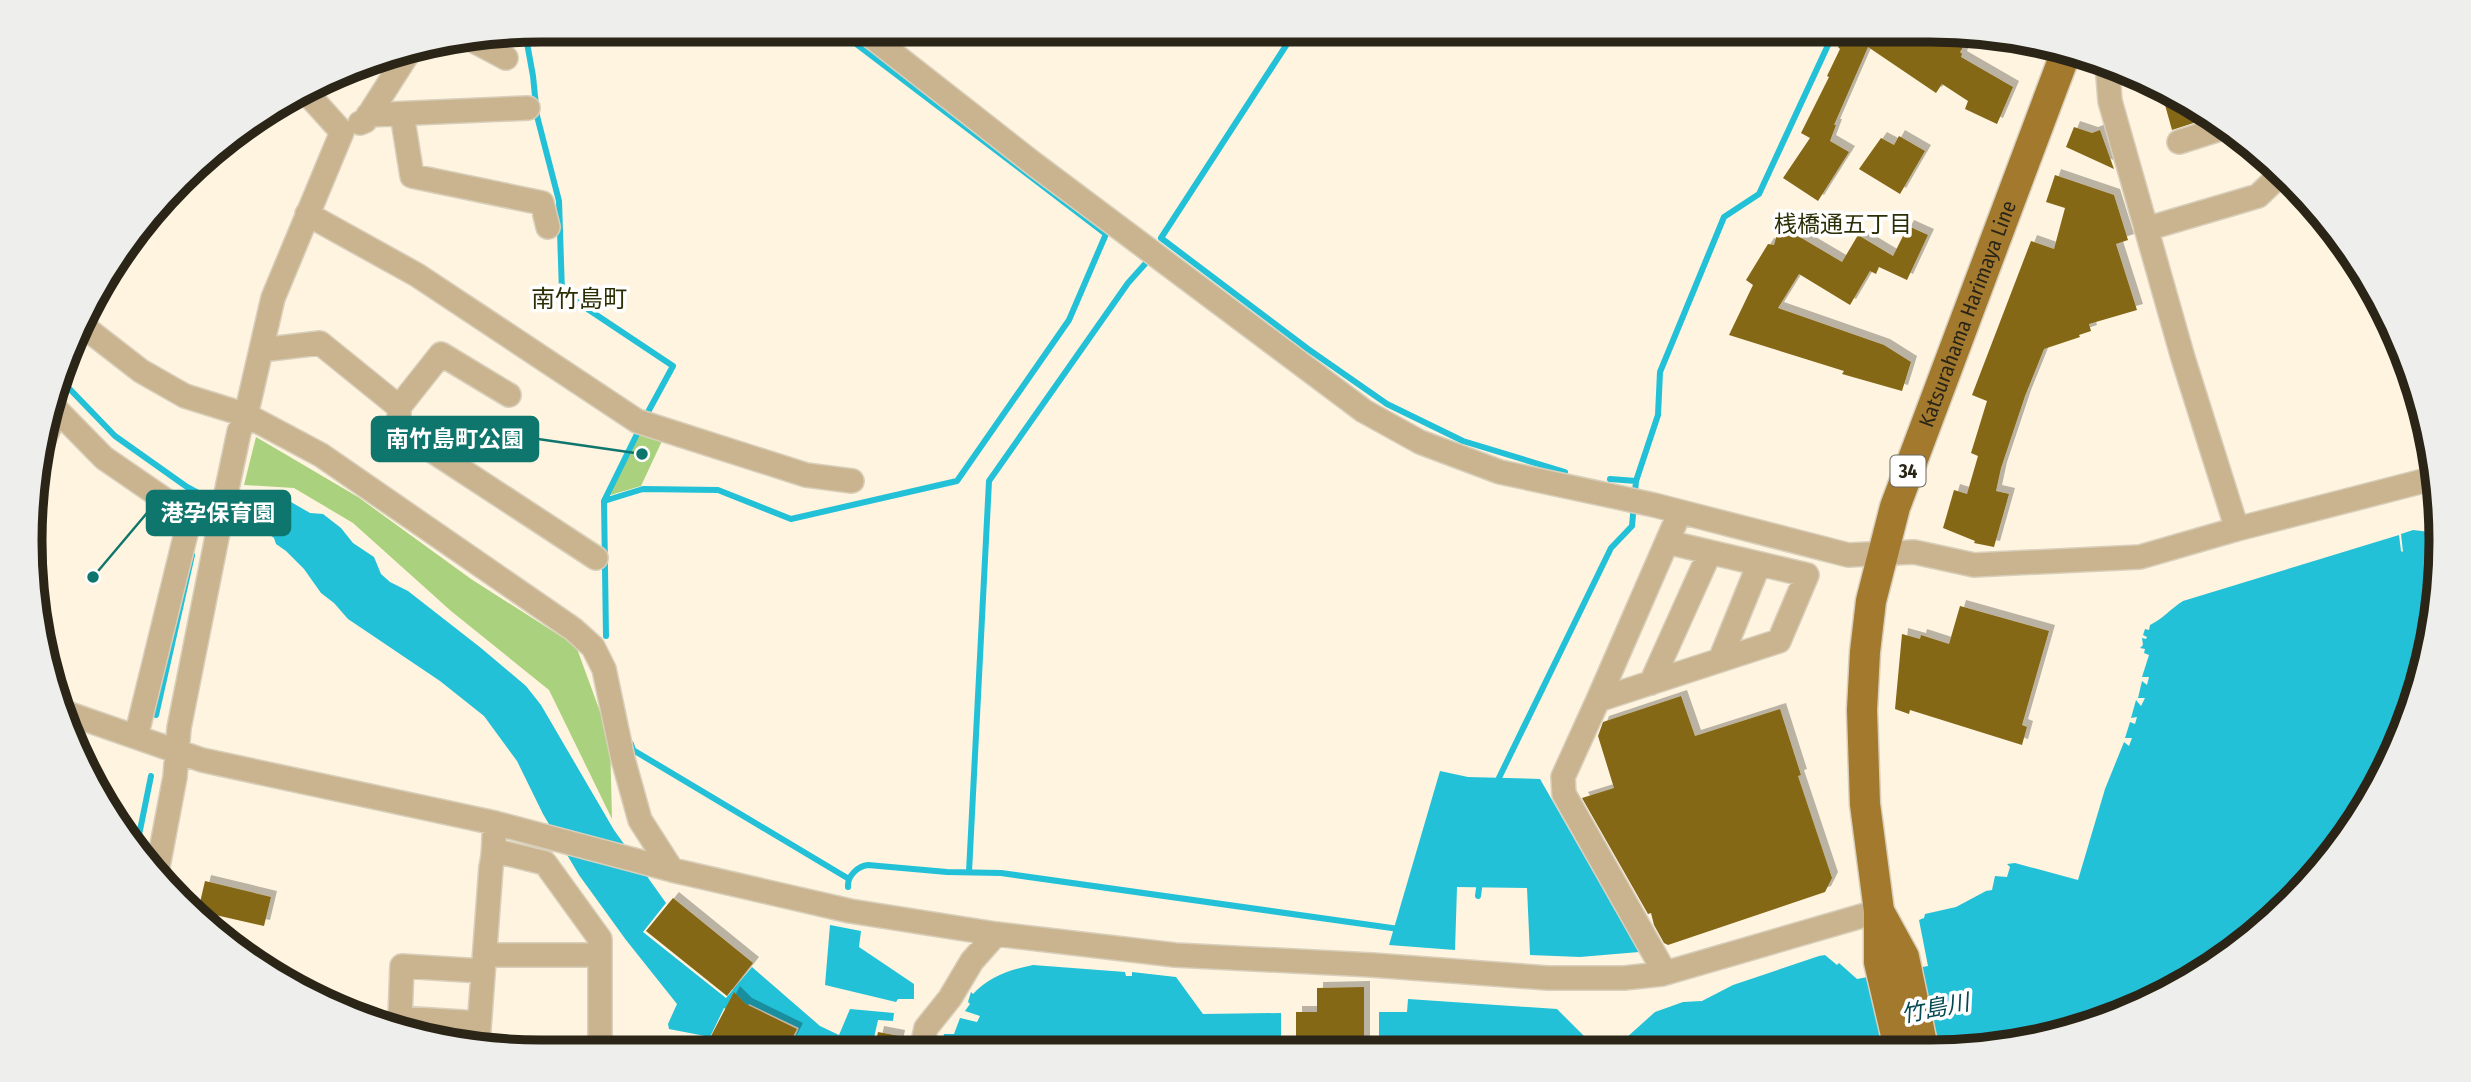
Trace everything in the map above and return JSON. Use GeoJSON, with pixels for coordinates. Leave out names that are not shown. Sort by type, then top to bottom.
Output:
{"type":"FeatureCollection","features":[{"type":"Feature","properties":{"kind":"main road","name":"Katsurahama Harimaya Line"},"geometry":{"type":"LineString","coordinates":[[1920,1040],[1894,969],[1879,962],[1879,911],[1865,804],[1862,710],[1871,601],[1895,507],[2063,60]]}},
{"type":"Feature","properties":{"kind":"main road","name":"Katsurahama Harimaya Line"},"geometry":{"type":"LineString","coordinates":[[1894,969],[1898,1040]]}},
{"type":"Feature","properties":{"kind":"street"},"geometry":{"type":"LineString","coordinates":[[882,42],[1034,164],[1364,411],[1420,442],[1500,472],[1654,505],[1848,555],[1914,552],[1974,565],[2140,557],[2425,480]]}},
{"type":"Feature","properties":{"kind":"street"},"geometry":{"type":"LineString","coordinates":[[482,45],[506,58]]}},
{"type":"Feature","properties":{"kind":"street"},"geometry":{"type":"LineString","coordinates":[[159,861],[179,752],[179,728],[220,522],[273,298],[342,132],[365,121],[403,62]]}},
{"type":"Feature","properties":{"kind":"street"},"geometry":{"type":"LineString","coordinates":[[2106,74],[2110,101],[2183,358],[2237,529]]}},
{"type":"Feature","properties":{"kind":"street"},"geometry":{"type":"LineString","coordinates":[[311,98],[342,132]]}},
{"type":"Feature","properties":{"kind":"street"},"geometry":{"type":"LineString","coordinates":[[368,115],[528,108]]}},
{"type":"Feature","properties":{"kind":"street"},"geometry":{"type":"LineString","coordinates":[[402,114],[412,176],[542,203],[548,227]]}},
{"type":"Feature","properties":{"kind":"street"},"geometry":{"type":"LineString","coordinates":[[2179,142],[2214,131]]}},
{"type":"Feature","properties":{"kind":"street"},"geometry":{"type":"LineString","coordinates":[[2146,229],[2258,196],[2274,180]]}},
{"type":"Feature","properties":{"kind":"street"},"geometry":{"type":"LineString","coordinates":[[307,214],[417,275],[637,421],[806,475],[852,481]]}},
{"type":"Feature","properties":{"kind":"street"},"geometry":{"type":"LineString","coordinates":[[89,330],[141,371],[185,396],[321,455],[573,629],[593,647],[604,670],[623,759],[640,820],[665,868]]}},
{"type":"Feature","properties":{"kind":"street"},"geometry":{"type":"LineString","coordinates":[[261,350],[320,343],[399,407]]}},
{"type":"Feature","properties":{"kind":"street"},"geometry":{"type":"LineString","coordinates":[[509,395],[441,354],[399,407],[399,429],[596,558]]}},
{"type":"Feature","properties":{"kind":"street"},"geometry":{"type":"LineString","coordinates":[[59,412],[104,458],[190,517],[136,737]]}},
{"type":"Feature","properties":{"kind":"street"},"geometry":{"type":"LineString","coordinates":[[1665,973],[1564,794],[1563,777],[1680,512]]}},
{"type":"Feature","properties":{"kind":"street"},"geometry":{"type":"LineString","coordinates":[[1598,700],[1779,640],[1807,575],[1667,542]]}},
{"type":"Feature","properties":{"kind":"street"},"geometry":{"type":"LineString","coordinates":[[1651,683],[1710,552]]}},
{"type":"Feature","properties":{"kind":"street"},"geometry":{"type":"LineString","coordinates":[[1720,660],[1759,564]]}},
{"type":"Feature","properties":{"kind":"street"},"geometry":{"type":"LineString","coordinates":[[74,715],[202,760],[495,823],[665,868],[850,911],[996,934],[1175,955],[1590,979],[1665,973],[1879,911]]}},
{"type":"Feature","properties":{"kind":"street"},"geometry":{"type":"LineString","coordinates":[[495,823],[493,841],[496,851],[491,867],[483,963],[478,1032],[400,1018],[402,966],[483,963],[600,955]]}},
{"type":"Feature","properties":{"kind":"street"},"geometry":{"type":"LineString","coordinates":[[496,851],[545,863],[600,939],[600,1040]]}},
{"type":"Feature","properties":{"kind":"street"},"geometry":{"type":"LineString","coordinates":[[923,1040],[926,1028],[950,998],[972,961],[996,934]]}},
{"type":"Feature","properties":{"kind":"green space"},"geometry":{"type":"Polygon","coordinates":[[[639,433],[662,441],[641,486],[607,496],[639,433]]]}},
{"type":"Feature","properties":{"kind":"green space"},"geometry":{"type":"Polygon","coordinates":[[[256,437],[358,497],[471,579],[576,646],[610,739],[612,819],[549,690],[451,611],[353,523],[294,488],[244,485],[256,437]]]}},
{"type":"Feature","properties":{"kind":"water"},"geometry":{"type":"Polygon","coordinates":[[[238,494],[269,499],[270,496],[291,502],[310,513],[323,514],[341,528],[353,543],[374,557],[381,574],[390,582],[408,591],[526,686],[541,705],[614,830],[666,903],[643,932],[726,998],[752,967],[820,1026],[839,1035],[850,1009],[894,1013],[893,1021],[878,1020],[873,1040],[793,1040],[799,1028],[749,1004],[741,1017],[724,1008],[710,1037],[669,1029],[668,1024],[677,1004],[579,875],[543,814],[517,761],[484,716],[440,681],[348,619],[321,593],[304,569],[266,532],[268,511],[236,507],[238,494]]]}},
{"type":"Feature","properties":{"kind":"water","name":"竹島川"},"geometry":{"type":"Polygon","coordinates":[[[2413,530],[2429,532],[2425,606],[2403,701],[2378,762],[2326,845],[2283,894],[2234,937],[2151,989],[2090,1014],[2059,1023],[1995,1036],[1963,1039],[1379,1040],[1379,1012],[1407,1012],[1408,999],[1557,1009],[1585,1037],[1626,1038],[1655,1012],[1683,1002],[1702,1001],[1733,985],[1819,956],[1825,955],[1837,965],[1839,963],[1857,979],[1928,966],[1919,920],[1924,918],[1925,914],[1956,907],[1992,890],[1995,876],[2007,877],[2010,867],[2007,864],[2015,863],[2078,880],[2105,789],[2124,742],[2129,746],[2132,738],[2125,738],[2130,722],[2135,724],[2137,717],[2131,718],[2136,700],[2141,706],[2145,698],[2138,698],[2142,681],[2147,685],[2149,677],[2142,677],[2149,655],[2144,653],[2145,649],[2140,648],[2143,645],[2142,638],[2147,637],[2143,635],[2145,629],[2149,630],[2150,625],[2183,601],[2399,535],[2403,552],[2401,534],[2413,530]]]}},
{"type":"Feature","properties":{"kind":"water"},"geometry":{"type":"Polygon","coordinates":[[[1440,771],[1468,777],[1540,779],[1639,952],[1580,957],[1530,955],[1527,888],[1457,887],[1455,950],[1389,945],[1440,771]]]}},
{"type":"Feature","properties":{"kind":"water"},"geometry":{"type":"Polygon","coordinates":[[[830,925],[861,931],[859,947],[914,984],[914,999],[898,999],[896,1002],[825,985],[830,925]]]}},
{"type":"Feature","properties":{"kind":"water"},"geometry":{"type":"Polygon","coordinates":[[[1033,965],[1125,972],[1126,976],[1132,976],[1132,972],[1176,977],[1203,1014],[1281,1013],[1281,1040],[943,1040],[944,1034],[954,1034],[960,1018],[977,1022],[980,1016],[965,1011],[970,1004],[968,1002],[971,992],[973,994],[986,983],[1016,969],[1033,965]]]}},
{"type":"Feature","properties":{"kind":"building"},"geometry":{"type":"Polygon","coordinates":[[[1841,42],[1965,43],[1960,52],[1961,57],[2013,87],[1997,124],[1965,109],[1968,101],[1942,84],[1936,93],[1868,47],[1834,125],[1830,141],[1849,152],[1818,201],[1783,178],[1810,138],[1801,133],[1829,77],[1827,76],[1840,49],[1838,47],[1841,42]]]}},
{"type":"Feature","properties":{"kind":"building"},"geometry":{"type":"Polygon","coordinates":[[[2164,100],[2199,121],[2172,130],[2164,100]]]}},
{"type":"Feature","properties":{"kind":"building"},"geometry":{"type":"Polygon","coordinates":[[[2074,127],[2092,133],[2100,130],[2114,169],[2066,147],[2074,127]]]}},
{"type":"Feature","properties":{"kind":"building"},"geometry":{"type":"Polygon","coordinates":[[[1899,136],[1925,151],[1900,194],[1859,169],[1881,138],[1894,145],[1899,136]]]}},
{"type":"Feature","properties":{"kind":"building"},"geometry":{"type":"Polygon","coordinates":[[[2055,175],[2114,195],[2128,240],[2116,244],[2137,310],[2089,324],[2091,331],[2044,349],[2001,468],[1996,491],[2009,494],[1994,547],[1974,543],[1975,541],[1943,528],[1954,490],[1967,494],[1978,456],[1971,453],[1987,401],[1972,395],[2031,241],[2054,249],[2065,208],[2046,202],[2055,175]]]}},
{"type":"Feature","properties":{"kind":"building"},"geometry":{"type":"Polygon","coordinates":[[[1908,226],[1928,235],[1907,280],[1879,267],[1876,274],[1870,271],[1850,305],[1799,274],[1778,308],[1884,345],[1911,362],[1902,391],[1842,374],[1844,371],[1729,335],[1753,285],[1746,280],[1768,244],[1774,245],[1778,231],[1793,233],[1842,262],[1858,235],[1893,256],[1908,226]]]}},
{"type":"Feature","properties":{"kind":"building"},"geometry":{"type":"Polygon","coordinates":[[[1960,606],[2049,631],[2022,725],[2027,727],[2022,745],[1910,710],[1909,714],[1895,709],[1902,634],[1920,639],[1921,635],[1949,644],[1960,606]]]}},
{"type":"Feature","properties":{"kind":"building"},"geometry":{"type":"Polygon","coordinates":[[[1681,696],[1695,736],[1780,709],[1801,775],[1798,776],[1832,878],[1825,892],[1668,945],[1664,943],[1651,913],[1648,914],[1582,798],[1614,788],[1598,736],[1603,722],[1681,696]]]}},
{"type":"Feature","properties":{"kind":"building"},"geometry":{"type":"Polygon","coordinates":[[[205,881],[271,897],[264,926],[209,914],[200,905],[205,881]]]}},
{"type":"Feature","properties":{"kind":"building"},"geometry":{"type":"Polygon","coordinates":[[[673,898],[753,963],[727,996],[646,931],[673,898]]]}},
{"type":"Feature","properties":{"kind":"building"},"geometry":{"type":"Polygon","coordinates":[[[1364,987],[1364,1040],[1296,1040],[1296,1012],[1317,1012],[1317,988],[1364,987]]]}},
{"type":"Feature","properties":{"kind":"building"},"geometry":{"type":"Polygon","coordinates":[[[734,992],[746,1004],[797,1029],[791,1040],[719,1040],[711,1036],[734,992]]]}},
{"type":"Feature","properties":{"kind":"building"},"geometry":{"type":"Polygon","coordinates":[[[878,1032],[899,1036],[898,1040],[876,1040],[878,1032]]]}},
{"type":"Feature","properties":{"kind":"waterway"},"geometry":{"type":"LineString","coordinates":[[527,42],[537,116],[559,201],[562,292],[673,366],[648,412]]}},
{"type":"Feature","properties":{"kind":"waterway"},"geometry":{"type":"LineString","coordinates":[[604,501],[643,489],[718,490],[791,519],[957,481],[1069,320],[1106,234],[854,42]]}},
{"type":"Feature","properties":{"kind":"waterway"},"geometry":{"type":"LineString","coordinates":[[1288,42],[1161,238],[1308,349],[1387,404],[1463,441],[1565,472]]}},
{"type":"Feature","properties":{"kind":"waterway"},"geometry":{"type":"LineString","coordinates":[[1496,784],[1611,548],[1632,526],[1636,481],[1658,415],[1660,372],[1724,217],[1759,194],[1829,42]]}},
{"type":"Feature","properties":{"kind":"waterway"},"geometry":{"type":"LineString","coordinates":[[969,872],[989,481],[1128,283],[1145,264]]}},
{"type":"Feature","properties":{"kind":"waterway"},"geometry":{"type":"LineString","coordinates":[[67,386],[115,436],[187,487],[202,495],[246,501]]}},
{"type":"Feature","properties":{"kind":"waterway"},"geometry":{"type":"LineString","coordinates":[[606,636],[604,501],[638,432]]}},
{"type":"Feature","properties":{"kind":"waterway"},"geometry":{"type":"LineString","coordinates":[[1610,479],[1636,481]]}},
{"type":"Feature","properties":{"kind":"waterway"},"geometry":{"type":"LineString","coordinates":[[200,521],[202,495]]}},
{"type":"Feature","properties":{"kind":"waterway"},"geometry":{"type":"LineString","coordinates":[[156,715],[192,555]]}},
{"type":"Feature","properties":{"kind":"waterway"},"geometry":{"type":"LineString","coordinates":[[631,744],[633,750],[849,879]]}},
{"type":"Feature","properties":{"kind":"waterway"},"geometry":{"type":"LineString","coordinates":[[139,836],[151,776]]}},
{"type":"Feature","properties":{"kind":"waterway"},"geometry":{"type":"LineString","coordinates":[[848,887],[854,872],[868,865],[947,872],[1001,873],[1399,929]]}},
{"type":"Feature","properties":{"kind":"waterway"},"geometry":{"type":"LineString","coordinates":[[1478,896],[1480,881]]}},
{"type":"Feature","properties":{"kind":"place","name":"南竹島町公園"},"geometry":{"type":"Point","coordinates":[642,454]}},
{"type":"Feature","properties":{"kind":"place","name":"港孕保育園"},"geometry":{"type":"Point","coordinates":[93,577]}},
{"type":"Feature","properties":{"kind":"district","name":"桟橋通五丁目"},"geometry":{"type":"Point","coordinates":[1843,224]}},
{"type":"Feature","properties":{"kind":"district","name":"南竹島町"},"geometry":{"type":"Point","coordinates":[579,299]}}]}
